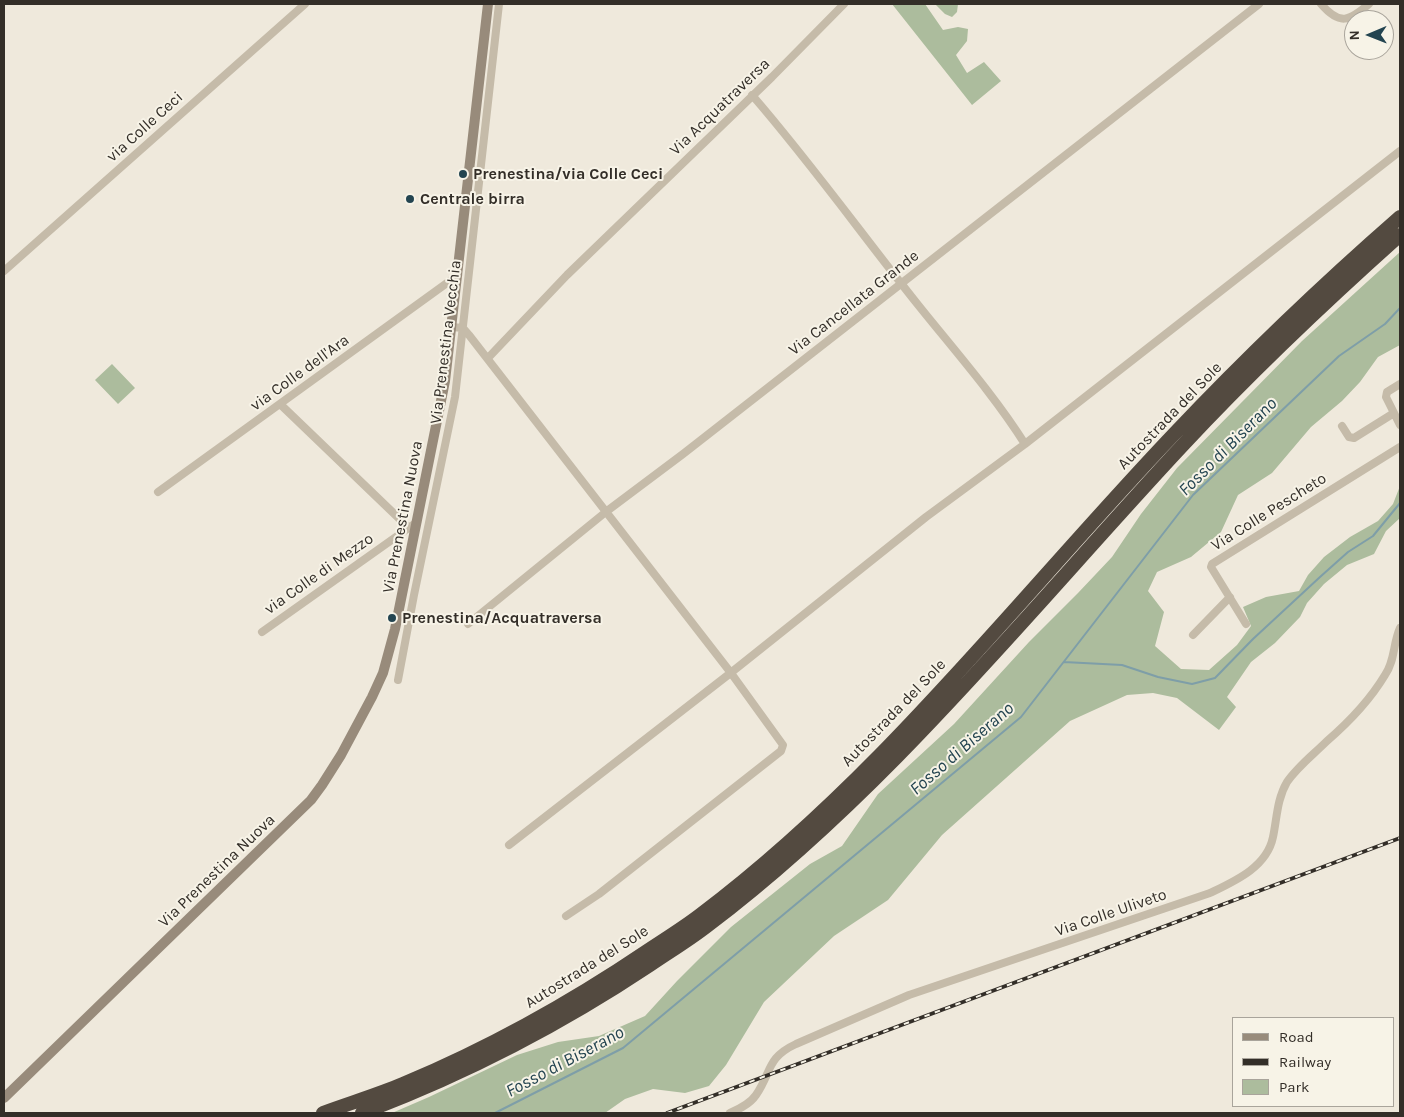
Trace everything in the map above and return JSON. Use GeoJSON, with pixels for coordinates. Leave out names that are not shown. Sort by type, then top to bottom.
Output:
{"type":"FeatureCollection","features":[{"type":"Feature","properties":{"kind":"highway","name":"Autostrada del Sole"},"geometry":{"type":"LineString","coordinates":[[323,1113],[403,1084],[499,1040],[566,1002],[609,976],[699,916],[781,849],[898,736],[965,665],[1174,434],[1311,296],[1400,217]]}},
{"type":"Feature","properties":{"kind":"highway","name":"Autostrada del Sole"},"geometry":{"type":"LineString","coordinates":[[362,1113],[407,1096],[505,1050],[601,996],[706,928],[788,860],[878,775],[912,740],[1184,444],[1320,307],[1400,235]]}},
{"type":"Feature","properties":{"kind":"main road","name":"Via Prenestina Nuova"},"geometry":{"type":"LineString","coordinates":[[4,1098],[301,810],[322,785],[354,733],[383,673],[395,629],[413,525],[439,416],[452,327],[488,4]]}},
{"type":"Feature","properties":{"kind":"street","name":"via Colle Ceci"},"geometry":{"type":"LineString","coordinates":[[4,271],[305,4]]}},
{"type":"Feature","properties":{"kind":"street","name":"Via Prenestina Vecchia"},"geometry":{"type":"LineString","coordinates":[[398,680],[449,431],[457,379],[499,4]]}},
{"type":"Feature","properties":{"kind":"street","name":"Via Acquatraversa"},"geometry":{"type":"LineString","coordinates":[[488,358],[567,275],[844,4]]}},
{"type":"Feature","properties":{"kind":"street","name":"Via Cancellata Grande"},"geometry":{"type":"LineString","coordinates":[[468,624],[607,511],[684,454],[1259,4]]}},
{"type":"Feature","properties":{"kind":"street"},"geometry":{"type":"LineString","coordinates":[[1321,4],[1333,16],[1343,19],[1353,17],[1369,4]]}},
{"type":"Feature","properties":{"kind":"street"},"geometry":{"type":"LineString","coordinates":[[752,96],[806,159],[837,202],[988,392],[1025,444]]}},
{"type":"Feature","properties":{"kind":"street"},"geometry":{"type":"LineString","coordinates":[[509,845],[731,673],[926,517],[1025,444],[1400,151]]}},
{"type":"Feature","properties":{"kind":"street","name":"via Colle dell'Ara"},"geometry":{"type":"LineString","coordinates":[[158,492],[458,276]]}},
{"type":"Feature","properties":{"kind":"street"},"geometry":{"type":"LineString","coordinates":[[452,327],[463,328],[488,358],[731,673],[783,744],[783,750],[599,894],[566,916]]}},
{"type":"Feature","properties":{"kind":"street"},"geometry":{"type":"LineString","coordinates":[[1400,384],[1387,392],[1386,395],[1400,425]]}},
{"type":"Feature","properties":{"kind":"street"},"geometry":{"type":"LineString","coordinates":[[280,404],[413,525]]}},
{"type":"Feature","properties":{"kind":"street"},"geometry":{"type":"LineString","coordinates":[[1342,426],[1349,437],[1354,438],[1394,413]]}},
{"type":"Feature","properties":{"kind":"street","name":"Via Colle Pescheto"},"geometry":{"type":"LineString","coordinates":[[1246,624],[1211,567],[1212,564],[1400,447]]}},
{"type":"Feature","properties":{"kind":"street","name":"via Colle di Mezzo"},"geometry":{"type":"LineString","coordinates":[[262,632],[413,525]]}},
{"type":"Feature","properties":{"kind":"street"},"geometry":{"type":"LineString","coordinates":[[1193,635],[1230,596]]}},
{"type":"Feature","properties":{"kind":"street","name":"Via Colle Uliveto"},"geometry":{"type":"LineString","coordinates":[[730,1113],[743,1107],[755,1096],[773,1061],[780,1052],[796,1044],[909,995],[1210,893],[1250,871],[1264,856],[1270,846],[1279,800],[1287,782],[1296,770],[1357,711],[1382,680],[1391,663],[1400,628]]}},
{"type":"Feature","properties":{"kind":"green space"},"geometry":{"type":"Polygon","coordinates":[[[892,4],[925,4],[943,30],[958,27],[968,29],[967,41],[956,55],[967,73],[984,62],[1001,81],[972,105],[892,4]]]}},
{"type":"Feature","properties":{"kind":"green space"},"geometry":{"type":"Polygon","coordinates":[[[935,4],[958,4],[957,12],[952,17],[945,14],[935,4]]]}},
{"type":"Feature","properties":{"kind":"green space"},"geometry":{"type":"Polygon","coordinates":[[[1400,252],[1400,345],[1378,357],[1360,382],[1342,401],[1311,427],[1272,473],[1238,495],[1221,532],[1191,557],[1157,572],[1148,591],[1164,612],[1155,646],[1181,669],[1209,670],[1237,645],[1251,626],[1243,607],[1266,597],[1299,591],[1308,575],[1324,557],[1350,537],[1378,521],[1393,504],[1400,486],[1400,518],[1386,531],[1374,554],[1347,565],[1324,584],[1307,603],[1300,617],[1275,643],[1251,662],[1227,697],[1236,707],[1219,730],[1177,698],[1153,693],[1127,695],[1070,721],[942,835],[888,900],[834,936],[764,1002],[726,1065],[709,1086],[685,1093],[653,1089],[625,1099],[605,1113],[392,1113],[517,1055],[558,1042],[599,1036],[645,1016],[731,927],[810,864],[842,846],[878,794],[954,724],[1029,642],[1112,557],[1141,514],[1177,468],[1302,341],[1400,252]]]}},
{"type":"Feature","properties":{"kind":"green space"},"geometry":{"type":"Polygon","coordinates":[[[112,364],[135,388],[118,404],[95,380],[112,364]]]}},
{"type":"Feature","properties":{"kind":"waterway","name":"Fosso di Biserano"},"geometry":{"type":"LineString","coordinates":[[495,1113],[623,1048],[1021,717],[1193,495],[1339,356],[1385,324],[1400,308]]}},
{"type":"Feature","properties":{"kind":"waterway"},"geometry":{"type":"LineString","coordinates":[[1064,662],[1122,665],[1158,677],[1192,684],[1215,678],[1253,639],[1320,577],[1348,552],[1373,536],[1400,503]]}},
{"type":"Feature","properties":{"kind":"railway"},"geometry":{"type":"LineString","coordinates":[[667,1113],[1400,838]]}},
{"type":"Feature","properties":{"kind":"place","name":"Prenestina/via Colle Ceci"},"geometry":{"type":"Point","coordinates":[463,174]}},
{"type":"Feature","properties":{"kind":"place","name":"Centrale birra"},"geometry":{"type":"Point","coordinates":[410,199]}},
{"type":"Feature","properties":{"kind":"place","name":"Prenestina/Acquatraversa"},"geometry":{"type":"Point","coordinates":[392,618]}}]}
